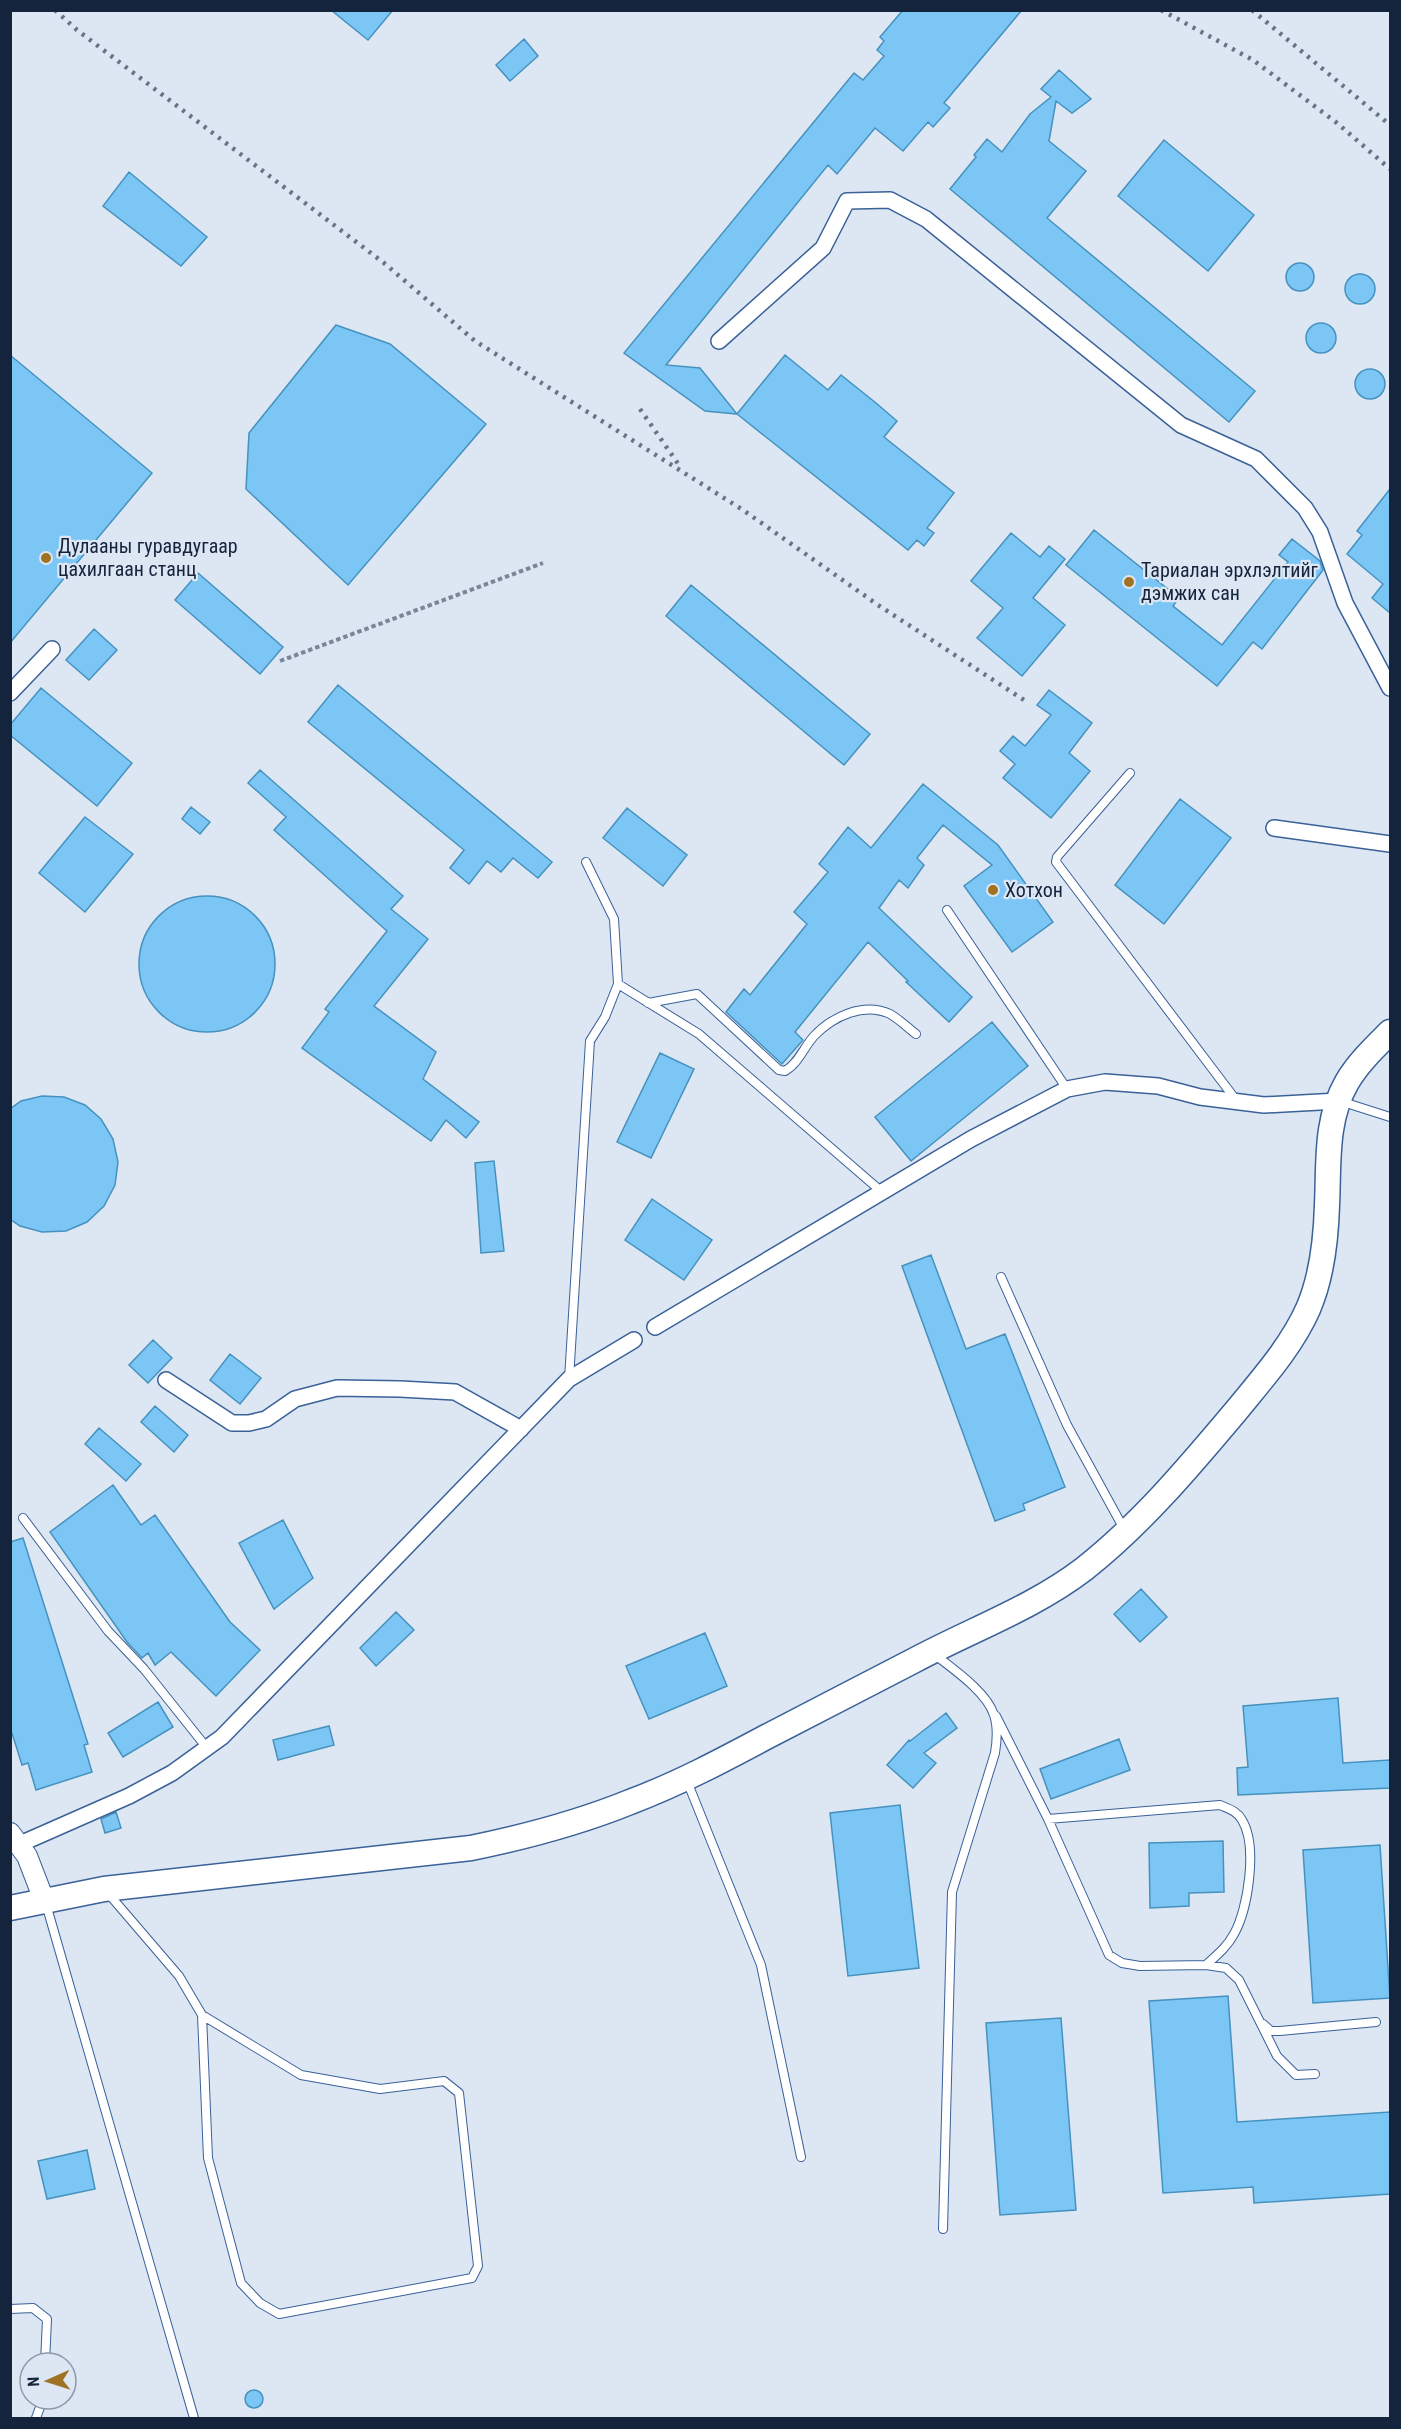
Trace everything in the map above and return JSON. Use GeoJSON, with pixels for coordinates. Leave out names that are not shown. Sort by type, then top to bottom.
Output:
{"type":"FeatureCollection","features":[{"type":"Feature","properties":{"kind":"main road"},"geometry":{"type":"LineString","coordinates":[[10,1908],[104,1889],[494,1844],[584,1819],[629,1803],[686,1778],[931,1651],[1020,1609],[1052,1590],[1082,1570],[1126,1532],[1187,1469],[1271,1369],[1292,1339],[1308,1308],[1323,1256],[1330,1134],[1338,1101],[1354,1071],[1390,1032]]}},
{"type":"Feature","properties":{"kind":"street"},"geometry":{"type":"LineString","coordinates":[[720,341],[823,248],[847,201],[890,200],[926,219],[1181,425],[1256,459],[1305,508],[1320,532],[1345,603],[1390,688]]}},
{"type":"Feature","properties":{"kind":"street"},"geometry":{"type":"LineString","coordinates":[[10,693],[52,649]]}},
{"type":"Feature","properties":{"kind":"street"},"geometry":{"type":"LineString","coordinates":[[1274,828],[1390,844]]}},
{"type":"Feature","properties":{"kind":"street"},"geometry":{"type":"LineString","coordinates":[[655,1328],[971,1139],[1067,1089],[1105,1082],[1158,1086],[1200,1097],[1264,1105],[1338,1101]]}},
{"type":"Feature","properties":{"kind":"street"},"geometry":{"type":"LineString","coordinates":[[44,1900],[35,1873],[15,1839],[129,1796],[172,1773],[222,1737],[569,1379],[634,1340]]}},
{"type":"Feature","properties":{"kind":"street"},"geometry":{"type":"LineString","coordinates":[[166,1380],[232,1423],[249,1424],[266,1419],[295,1399],[337,1388],[400,1389],[455,1392],[520,1429]]}},
{"type":"Feature","properties":{"kind":"lane"},"geometry":{"type":"LineString","coordinates":[[1130,773],[1057,857],[1056,862],[1237,1101]]}},
{"type":"Feature","properties":{"kind":"lane"},"geometry":{"type":"LineString","coordinates":[[569,1379],[590,1041],[605,1017],[618,984],[614,919],[585,862]]}},
{"type":"Feature","properties":{"kind":"lane"},"geometry":{"type":"LineString","coordinates":[[947,910],[1067,1089]]}},
{"type":"Feature","properties":{"kind":"lane"},"geometry":{"type":"LineString","coordinates":[[618,984],[699,1034],[882,1192]]}},
{"type":"Feature","properties":{"kind":"lane"},"geometry":{"type":"LineString","coordinates":[[648,1003],[697,994],[779,1070],[785,1071],[791,1068],[813,1036],[830,1022],[859,1010],[880,1011],[892,1015],[916,1034]]}},
{"type":"Feature","properties":{"kind":"lane"},"geometry":{"type":"LineString","coordinates":[[1338,1101],[1390,1117]]}},
{"type":"Feature","properties":{"kind":"lane"},"geometry":{"type":"LineString","coordinates":[[1001,1277],[1067,1425],[1108,1504],[1126,1532]]}},
{"type":"Feature","properties":{"kind":"lane"},"geometry":{"type":"LineString","coordinates":[[23,1518],[108,1631],[144,1669],[207,1748]]}},
{"type":"Feature","properties":{"kind":"lane"},"geometry":{"type":"LineString","coordinates":[[931,1651],[969,1682],[994,1714],[1048,1819],[1109,1955],[1122,1963],[1140,1966],[1206,1965],[1226,1968],[1239,1980],[1277,2056],[1296,2075],[1315,2074]]}},
{"type":"Feature","properties":{"kind":"lane"},"geometry":{"type":"LineString","coordinates":[[943,2229],[952,1892],[995,1753],[997,1736],[994,1714]]}},
{"type":"Feature","properties":{"kind":"lane"},"geometry":{"type":"LineString","coordinates":[[686,1778],[761,1965],[801,2157]]}},
{"type":"Feature","properties":{"kind":"lane"},"geometry":{"type":"LineString","coordinates":[[1048,1819],[1220,1805],[1234,1811],[1243,1821],[1250,1840],[1248,1896],[1236,1932],[1225,1948],[1206,1965]]}},
{"type":"Feature","properties":{"kind":"lane"},"geometry":{"type":"LineString","coordinates":[[104,1889],[179,1977],[202,2015],[301,2074],[380,2089],[444,2081],[459,2094],[478,2266],[472,2278],[279,2314],[261,2303],[241,2283],[208,2158],[202,2015]]}},
{"type":"Feature","properties":{"kind":"lane"},"geometry":{"type":"LineString","coordinates":[[44,1900],[194,2418]]}},
{"type":"Feature","properties":{"kind":"lane"},"geometry":{"type":"LineString","coordinates":[[1262,2023],[1271,2031],[1280,2031],[1376,2022]]}},
{"type":"Feature","properties":{"kind":"lane"},"geometry":{"type":"LineString","coordinates":[[10,2309],[33,2308],[47,2319],[46,2351]]}},
{"type":"Feature","properties":{"kind":"path"},"geometry":{"type":"LineString","coordinates":[[280,661],[543,562]]}},
{"type":"Feature","properties":{"kind":"building"},"geometry":{"type":"Polygon","coordinates":[[[331,10],[393,10],[368,40],[331,10]]]}},
{"type":"Feature","properties":{"kind":"building"},"geometry":{"type":"Polygon","coordinates":[[[903,10],[1022,10],[944,103],[950,108],[933,127],[928,122],[903,151],[875,128],[837,174],[828,165],[666,365],[700,368],[737,414],[705,411],[624,353],[854,73],[863,80],[884,56],[877,50],[884,41],[880,37],[903,10]]]}},
{"type":"Feature","properties":{"kind":"building"},"geometry":{"type":"Polygon","coordinates":[[[524,39],[538,56],[510,81],[496,65],[524,39]]]}},
{"type":"Feature","properties":{"kind":"building"},"geometry":{"type":"Polygon","coordinates":[[[1059,70],[1091,99],[1072,113],[1056,101],[1049,141],[1086,171],[1047,218],[1255,391],[1229,422],[950,189],[976,157],[974,155],[987,139],[1002,152],[1030,114],[1051,97],[1041,89],[1059,70]]]}},
{"type":"Feature","properties":{"kind":"building"},"geometry":{"type":"Polygon","coordinates":[[[1164,140],[1254,215],[1208,271],[1118,196],[1164,140]]]}},
{"type":"Feature","properties":{"kind":"building"},"geometry":{"type":"Polygon","coordinates":[[[129,172],[207,237],[181,266],[103,206],[129,172]]]}},
{"type":"Feature","properties":{"kind":"building"},"geometry":{"type":"Polygon","coordinates":[[[1300,263],[1310,267],[1314,277],[1310,287],[1300,291],[1290,287],[1286,277],[1290,267],[1300,263]]]}},
{"type":"Feature","properties":{"kind":"building"},"geometry":{"type":"Polygon","coordinates":[[[1360,274],[1371,278],[1375,289],[1371,300],[1360,304],[1349,300],[1345,289],[1349,278],[1360,274]]]}},
{"type":"Feature","properties":{"kind":"building"},"geometry":{"type":"Polygon","coordinates":[[[1321,323],[1332,327],[1336,338],[1332,349],[1321,353],[1310,349],[1306,338],[1310,327],[1321,323]]]}},
{"type":"Feature","properties":{"kind":"building"},"geometry":{"type":"Polygon","coordinates":[[[336,325],[390,344],[486,424],[348,585],[246,489],[249,433],[336,325]]]}},
{"type":"Feature","properties":{"kind":"building","name":"Дулааны гуравдугаар цахилгаан станц"},"geometry":{"type":"Polygon","coordinates":[[[10,355],[152,473],[10,643],[10,355]]]}},
{"type":"Feature","properties":{"kind":"building"},"geometry":{"type":"Polygon","coordinates":[[[785,355],[828,390],[841,375],[876,403],[897,421],[884,437],[954,493],[927,528],[934,533],[924,546],[917,540],[908,550],[737,414],[785,355]]]}},
{"type":"Feature","properties":{"kind":"building"},"geometry":{"type":"Polygon","coordinates":[[[1370,369],[1381,373],[1385,384],[1381,395],[1370,399],[1359,395],[1355,384],[1359,373],[1370,369]]]}},
{"type":"Feature","properties":{"kind":"building"},"geometry":{"type":"Polygon","coordinates":[[[1390,489],[1390,613],[1372,598],[1383,584],[1347,554],[1362,535],[1357,531],[1390,489]]]}},
{"type":"Feature","properties":{"kind":"building"},"geometry":{"type":"Polygon","coordinates":[[[1094,530],[1179,598],[1173,606],[1222,645],[1288,562],[1279,555],[1292,539],[1320,561],[1323,570],[1262,649],[1253,642],[1217,686],[1066,565],[1094,530]]]}},
{"type":"Feature","properties":{"kind":"building"},"geometry":{"type":"Polygon","coordinates":[[[1011,533],[1040,557],[1049,546],[1065,559],[1033,598],[1065,625],[1022,676],[977,638],[1003,608],[971,581],[1011,533]]]}},
{"type":"Feature","properties":{"kind":"building"},"geometry":{"type":"Polygon","coordinates":[[[198,573],[283,647],[260,674],[175,600],[198,573]]]}},
{"type":"Feature","properties":{"kind":"building"},"geometry":{"type":"Polygon","coordinates":[[[691,585],[870,734],[844,765],[666,616],[691,585]]]}},
{"type":"Feature","properties":{"kind":"building"},"geometry":{"type":"Polygon","coordinates":[[[94,629],[117,650],[89,680],[66,660],[94,629]]]}},
{"type":"Feature","properties":{"kind":"building"},"geometry":{"type":"Polygon","coordinates":[[[338,685],[552,862],[538,878],[513,858],[501,872],[487,861],[469,884],[450,868],[464,850],[308,722],[338,685]]]}},
{"type":"Feature","properties":{"kind":"building"},"geometry":{"type":"Polygon","coordinates":[[[41,688],[132,763],[97,806],[10,735],[10,725],[41,688]]]}},
{"type":"Feature","properties":{"kind":"building"},"geometry":{"type":"Polygon","coordinates":[[[1049,690],[1092,723],[1069,753],[1090,771],[1051,818],[1003,778],[1015,764],[1000,751],[1013,736],[1025,746],[1051,715],[1037,705],[1049,690]]]}},
{"type":"Feature","properties":{"kind":"building"},"geometry":{"type":"Polygon","coordinates":[[[260,770],[403,896],[391,909],[428,939],[374,1006],[436,1052],[423,1079],[479,1122],[466,1138],[446,1120],[431,1141],[302,1048],[329,1012],[325,1009],[387,931],[274,830],[286,817],[248,783],[260,770]]]}},
{"type":"Feature","properties":{"kind":"building"},"geometry":{"type":"Polygon","coordinates":[[[923,784],[998,845],[1053,922],[1012,952],[964,886],[992,865],[943,825],[917,858],[924,865],[908,888],[899,880],[879,908],[972,997],[949,1022],[868,942],[795,1032],[803,1040],[782,1064],[726,1012],[744,989],[750,995],[807,924],[794,912],[828,872],[819,864],[848,827],[871,848],[923,784]]]}},
{"type":"Feature","properties":{"kind":"building"},"geometry":{"type":"Polygon","coordinates":[[[1180,799],[1231,838],[1164,924],[1115,885],[1180,799]]]}},
{"type":"Feature","properties":{"kind":"building"},"geometry":{"type":"Polygon","coordinates":[[[191,807],[210,822],[200,834],[182,819],[191,807]]]}},
{"type":"Feature","properties":{"kind":"building"},"geometry":{"type":"Polygon","coordinates":[[[627,808],[687,855],[663,886],[603,838],[627,808]]]}},
{"type":"Feature","properties":{"kind":"building"},"geometry":{"type":"Polygon","coordinates":[[[85,817],[133,854],[85,912],[39,873],[85,817]]]}},
{"type":"Feature","properties":{"kind":"building"},"geometry":{"type":"Polygon","coordinates":[[[207,896],[233,901],[245,907],[255,916],[264,926],[270,938],[275,964],[270,990],[264,1002],[255,1012],[245,1021],[233,1027],[207,1032],[181,1027],[169,1021],[159,1012],[150,1002],[144,990],[139,964],[144,938],[150,926],[159,916],[169,907],[181,901],[207,896]]]}},
{"type":"Feature","properties":{"kind":"building"},"geometry":{"type":"Polygon","coordinates":[[[992,1022],[1028,1066],[911,1161],[875,1117],[992,1022]]]}},
{"type":"Feature","properties":{"kind":"building"},"geometry":{"type":"Polygon","coordinates":[[[660,1053],[694,1069],[651,1158],[617,1142],[660,1053]]]}},
{"type":"Feature","properties":{"kind":"building"},"geometry":{"type":"Polygon","coordinates":[[[42,1096],[64,1097],[85,1105],[101,1119],[113,1139],[118,1162],[115,1185],[104,1206],[87,1222],[66,1231],[42,1232],[20,1226],[10,1219],[10,1109],[21,1101],[42,1096]]]}},
{"type":"Feature","properties":{"kind":"building"},"geometry":{"type":"Polygon","coordinates":[[[494,1161],[504,1251],[481,1253],[475,1163],[494,1161]]]}},
{"type":"Feature","properties":{"kind":"building"},"geometry":{"type":"Polygon","coordinates":[[[652,1199],[712,1240],[684,1280],[625,1240],[652,1199]]]}},
{"type":"Feature","properties":{"kind":"building"},"geometry":{"type":"Polygon","coordinates":[[[931,1255],[966,1349],[1005,1334],[1065,1487],[1023,1504],[1025,1510],[995,1521],[902,1266],[931,1255]]]}},
{"type":"Feature","properties":{"kind":"building"},"geometry":{"type":"Polygon","coordinates":[[[153,1340],[172,1358],[148,1383],[129,1365],[153,1340]]]}},
{"type":"Feature","properties":{"kind":"building"},"geometry":{"type":"Polygon","coordinates":[[[230,1354],[261,1378],[240,1404],[210,1380],[230,1354]]]}},
{"type":"Feature","properties":{"kind":"building"},"geometry":{"type":"Polygon","coordinates":[[[155,1406],[188,1435],[174,1452],[141,1422],[155,1406]]]}},
{"type":"Feature","properties":{"kind":"building"},"geometry":{"type":"Polygon","coordinates":[[[99,1428],[141,1464],[126,1481],[85,1444],[99,1428]]]}},
{"type":"Feature","properties":{"kind":"building"},"geometry":{"type":"Polygon","coordinates":[[[113,1485],[141,1525],[155,1515],[230,1622],[260,1650],[216,1696],[171,1652],[155,1665],[148,1653],[142,1658],[127,1642],[50,1532],[113,1485]]]}},
{"type":"Feature","properties":{"kind":"building"},"geometry":{"type":"Polygon","coordinates":[[[283,1520],[313,1578],[274,1609],[239,1543],[283,1520]]]}},
{"type":"Feature","properties":{"kind":"building"},"geometry":{"type":"Polygon","coordinates":[[[23,1538],[88,1744],[84,1745],[92,1772],[36,1790],[28,1763],[22,1765],[10,1727],[10,1542],[23,1538]]]}},
{"type":"Feature","properties":{"kind":"building"},"geometry":{"type":"Polygon","coordinates":[[[1141,1589],[1167,1617],[1140,1642],[1114,1614],[1141,1589]]]}},
{"type":"Feature","properties":{"kind":"building"},"geometry":{"type":"Polygon","coordinates":[[[396,1612],[414,1630],[376,1666],[360,1648],[396,1612]]]}},
{"type":"Feature","properties":{"kind":"building"},"geometry":{"type":"Polygon","coordinates":[[[705,1633],[727,1686],[649,1719],[626,1666],[705,1633]]]}},
{"type":"Feature","properties":{"kind":"building"},"geometry":{"type":"Polygon","coordinates":[[[1338,1698],[1343,1763],[1390,1760],[1390,1788],[1238,1795],[1237,1768],[1248,1767],[1243,1706],[1338,1698]]]}},
{"type":"Feature","properties":{"kind":"building"},"geometry":{"type":"Polygon","coordinates":[[[158,1702],[173,1727],[123,1757],[108,1733],[158,1702]]]}},
{"type":"Feature","properties":{"kind":"building"},"geometry":{"type":"Polygon","coordinates":[[[946,1713],[957,1728],[924,1753],[936,1763],[913,1788],[887,1765],[909,1740],[946,1713]]]}},
{"type":"Feature","properties":{"kind":"building"},"geometry":{"type":"Polygon","coordinates":[[[329,1726],[334,1745],[278,1760],[273,1740],[329,1726]]]}},
{"type":"Feature","properties":{"kind":"building"},"geometry":{"type":"Polygon","coordinates":[[[1119,1739],[1130,1770],[1051,1799],[1040,1769],[1119,1739]]]}},
{"type":"Feature","properties":{"kind":"building"},"geometry":{"type":"Polygon","coordinates":[[[900,1805],[919,1968],[848,1976],[830,1813],[900,1805]]]}},
{"type":"Feature","properties":{"kind":"building"},"geometry":{"type":"Polygon","coordinates":[[[116,1812],[121,1828],[105,1833],[101,1819],[116,1812]]]}},
{"type":"Feature","properties":{"kind":"building"},"geometry":{"type":"Polygon","coordinates":[[[1223,1841],[1224,1892],[1189,1893],[1189,1906],[1150,1908],[1149,1843],[1223,1841]]]}},
{"type":"Feature","properties":{"kind":"building"},"geometry":{"type":"Polygon","coordinates":[[[1380,1845],[1390,1998],[1313,2003],[1303,1850],[1380,1845]]]}},
{"type":"Feature","properties":{"kind":"building"},"geometry":{"type":"Polygon","coordinates":[[[1228,1996],[1237,2122],[1390,2112],[1390,2194],[1254,2203],[1253,2187],[1163,2193],[1149,2001],[1228,1996]]]}},
{"type":"Feature","properties":{"kind":"building"},"geometry":{"type":"Polygon","coordinates":[[[1061,2018],[1076,2210],[1000,2215],[986,2023],[1061,2018]]]}},
{"type":"Feature","properties":{"kind":"building"},"geometry":{"type":"Polygon","coordinates":[[[87,2150],[95,2189],[47,2199],[38,2161],[87,2150]]]}},
{"type":"Feature","properties":{"kind":"building"},"geometry":{"type":"Polygon","coordinates":[[[254,2390],[260,2393],[263,2399],[260,2405],[254,2408],[248,2405],[245,2399],[248,2393],[254,2390]]]}},
{"type":"Feature","properties":{"kind":"railway"},"geometry":{"type":"LineString","coordinates":[[55,10],[77,30],[384,263],[475,341],[743,510],[878,605],[1024,700]]}},
{"type":"Feature","properties":{"kind":"railway"},"geometry":{"type":"LineString","coordinates":[[1161,10],[1253,60],[1337,123],[1390,169]]}},
{"type":"Feature","properties":{"kind":"railway"},"geometry":{"type":"LineString","coordinates":[[1252,10],[1390,125]]}},
{"type":"Feature","properties":{"kind":"railway"},"geometry":{"type":"LineString","coordinates":[[640,409],[681,468]]}},
{"type":"Feature","properties":{"kind":"place","name":"Дулааны гуравдугаар цахилгаан станц"},"geometry":{"type":"Point","coordinates":[46,558]}},
{"type":"Feature","properties":{"kind":"place","name":"Тариалан эрхлэлтийг дэмжих сан"},"geometry":{"type":"Point","coordinates":[1129,582]}},
{"type":"Feature","properties":{"kind":"place","name":"Хотхон"},"geometry":{"type":"Point","coordinates":[993,890]}}]}
